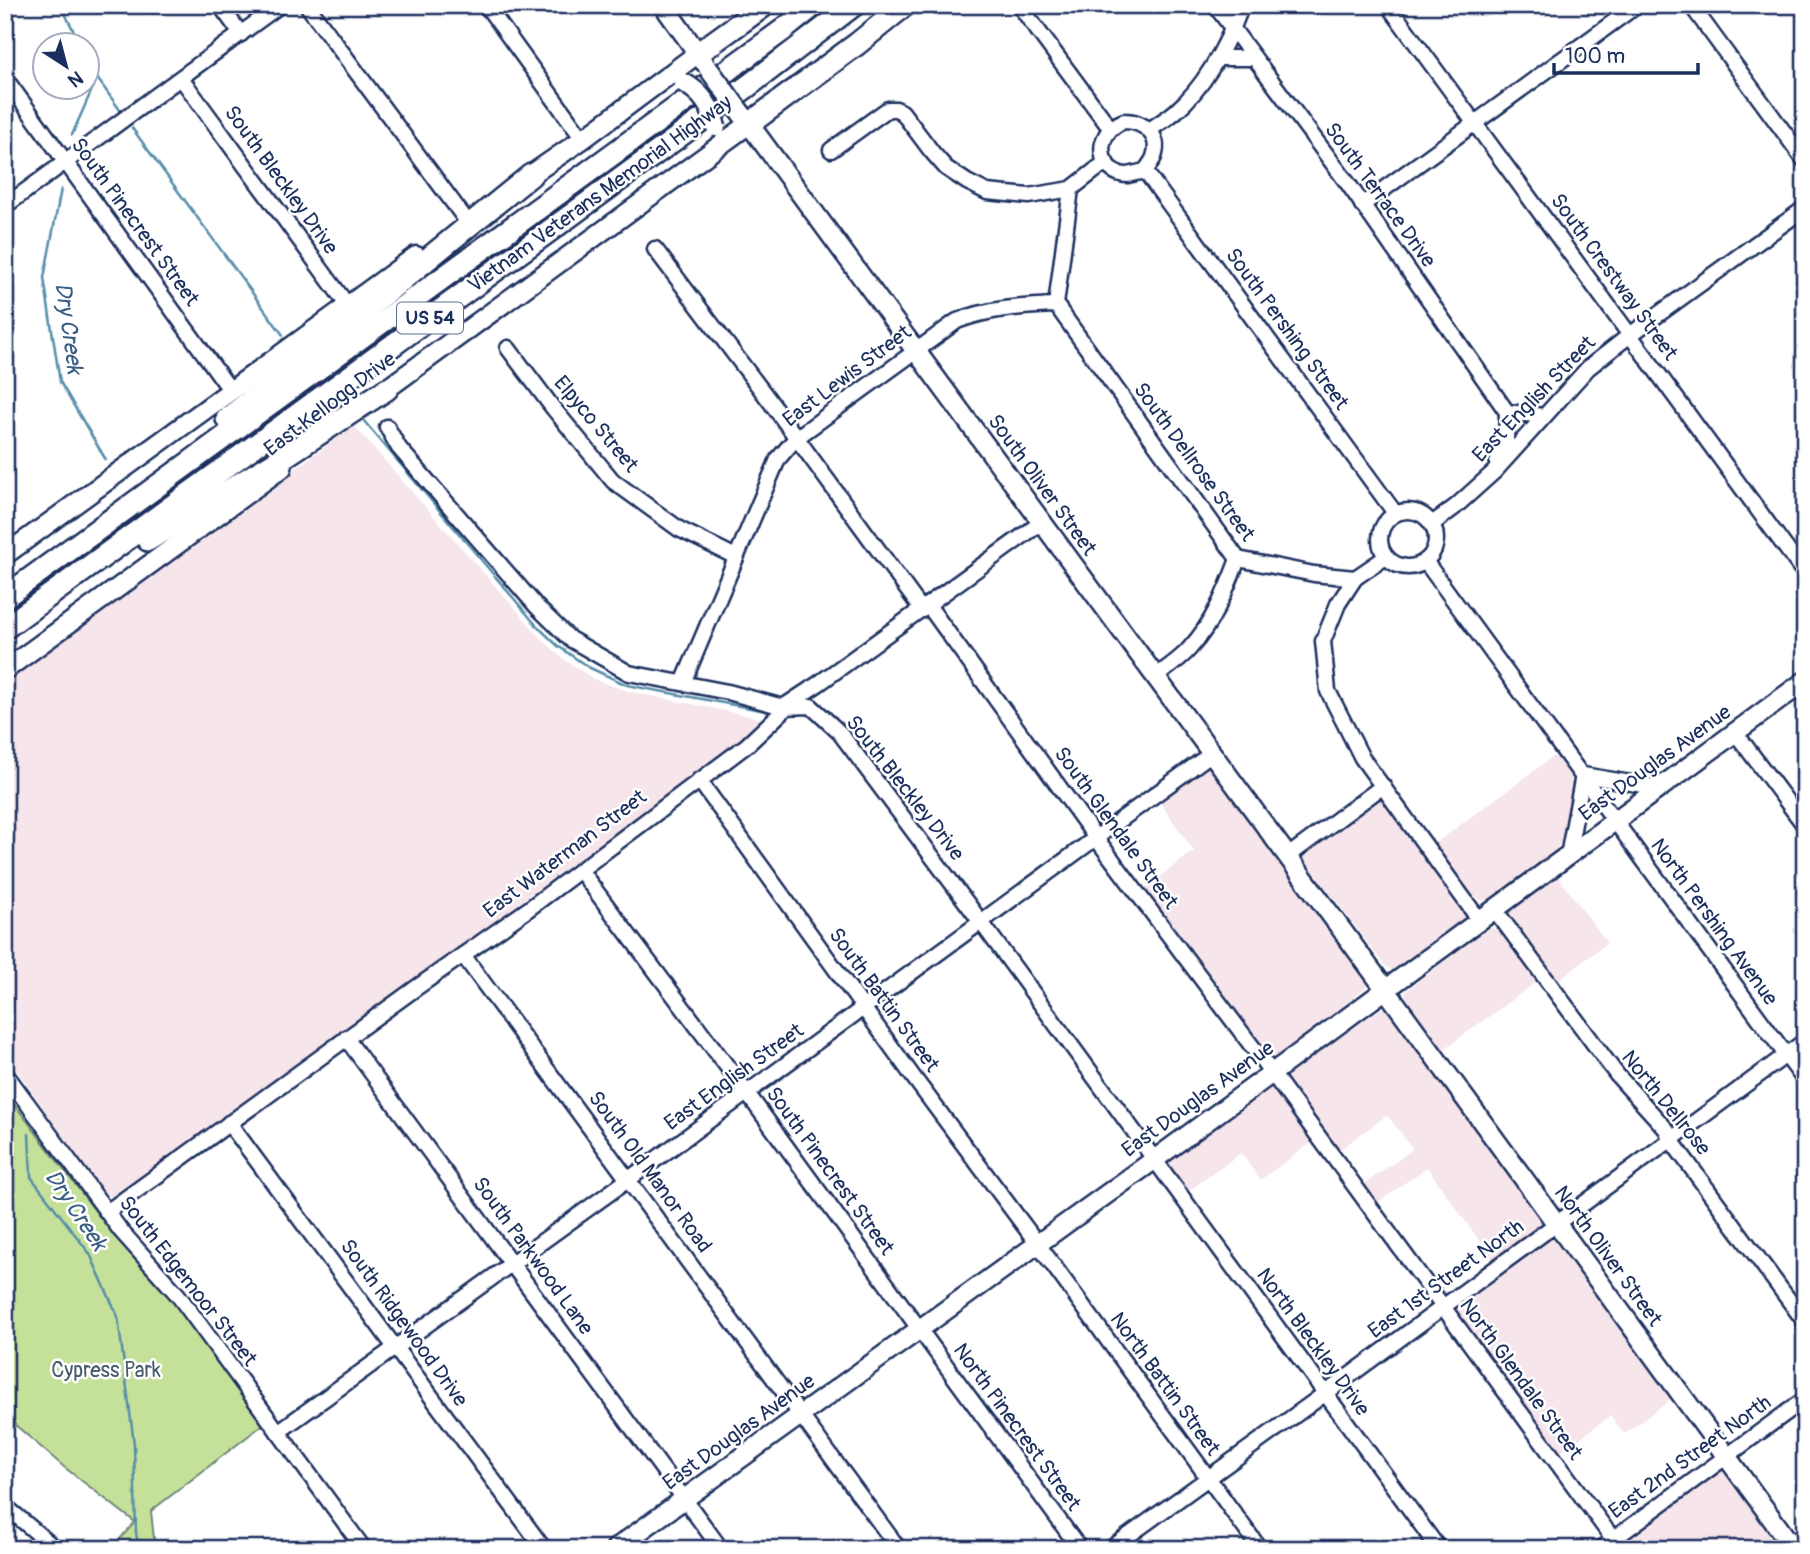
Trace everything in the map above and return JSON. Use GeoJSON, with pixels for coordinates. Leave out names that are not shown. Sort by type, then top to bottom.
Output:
{"type":"FeatureCollection","features":[{"type":"Feature","properties":{"kind":"highway"},"geometry":{"type":"LineString","coordinates":[[703,61],[765,5]]}},
{"type":"Feature","properties":{"kind":"highway","name":"Vietnam Veterans Memorial Highway"},"geometry":{"type":"LineString","coordinates":[[9,594],[814,5]]}},
{"type":"Feature","properties":{"kind":"highway","name":"Vietnam Veterans Memorial Highway"},"geometry":{"type":"LineString","coordinates":[[5,631],[748,86],[854,5]]}},
{"type":"Feature","properties":{"kind":"highway"},"geometry":{"type":"LineString","coordinates":[[745,118],[857,44],[905,5]]}},
{"type":"Feature","properties":{"kind":"highway"},"geometry":{"type":"LineString","coordinates":[[9,594],[531,175]]}},
{"type":"Feature","properties":{"kind":"highway"},"geometry":{"type":"LineString","coordinates":[[5,631],[290,453],[387,389]]}},
{"type":"Feature","properties":{"kind":"main road","name":"South Oliver Street"},"geometry":{"type":"LineString","coordinates":[[663,5],[1386,990]]}},
{"type":"Feature","properties":{"kind":"main road"},"geometry":{"type":"LineString","coordinates":[[5,555],[657,85],[703,61]]}},
{"type":"Feature","properties":{"kind":"main road"},"geometry":{"type":"LineString","coordinates":[[657,85],[667,82],[684,83],[699,94],[710,109],[716,127],[713,143],[706,155]]}},
{"type":"Feature","properties":{"kind":"main road","name":"East Kellogg Drive"},"geometry":{"type":"LineString","coordinates":[[5,670],[224,512],[706,155],[745,118]]}},
{"type":"Feature","properties":{"kind":"main road","name":"East Douglas Avenue"},"geometry":{"type":"LineString","coordinates":[[615,1549],[1154,1160],[1805,681]]}},
{"type":"Feature","properties":{"kind":"main road","name":"North Oliver Street"},"geometry":{"type":"LineString","coordinates":[[1386,990],[1794,1549]]}},
{"type":"Feature","properties":{"kind":"street"},"geometry":{"type":"LineString","coordinates":[[220,5],[241,34]]}},
{"type":"Feature","properties":{"kind":"street"},"geometry":{"type":"LineString","coordinates":[[5,206],[280,5]]}},
{"type":"Feature","properties":{"kind":"street"},"geometry":{"type":"LineString","coordinates":[[307,5],[467,220]]}},
{"type":"Feature","properties":{"kind":"street"},"geometry":{"type":"LineString","coordinates":[[486,5],[583,139]]}},
{"type":"Feature","properties":{"kind":"street"},"geometry":{"type":"LineString","coordinates":[[1019,5],[1110,128]]}},
{"type":"Feature","properties":{"kind":"street","name":"South Terrace Drive"},"geometry":{"type":"LineString","coordinates":[[1214,5],[1362,205],[1507,412]]}},
{"type":"Feature","properties":{"kind":"street"},"geometry":{"type":"LineString","coordinates":[[1149,130],[1182,104],[1218,58],[1242,5]]}},
{"type":"Feature","properties":{"kind":"street","name":"South Crestway Street"},"geometry":{"type":"LineString","coordinates":[[1388,5],[1805,574]]}},
{"type":"Feature","properties":{"kind":"street"},"geometry":{"type":"LineString","coordinates":[[1362,205],[1637,5]]}},
{"type":"Feature","properties":{"kind":"street"},"geometry":{"type":"LineString","coordinates":[[1691,5],[1805,161]]}},
{"type":"Feature","properties":{"kind":"street"},"geometry":{"type":"LineString","coordinates":[[1218,58],[1253,58]]}},
{"type":"Feature","properties":{"kind":"street","name":"South Pinecrest Street"},"geometry":{"type":"LineString","coordinates":[[5,78],[231,391]]}},
{"type":"Feature","properties":{"kind":"street","name":"South Bleckley Drive"},"geometry":{"type":"LineString","coordinates":[[181,78],[348,306]]}},
{"type":"Feature","properties":{"kind":"street"},"geometry":{"type":"LineString","coordinates":[[831,150],[888,109],[896,109],[902,112],[946,168],[987,192],[1029,196],[1071,189],[1106,162]]}},
{"type":"Feature","properties":{"kind":"street"},"geometry":{"type":"LineString","coordinates":[[1124,121],[1133,121],[1149,130],[1156,148],[1145,171],[1129,175],[1112,169],[1102,154],[1104,136],[1110,128],[1124,121]]}},
{"type":"Feature","properties":{"kind":"street","name":"South Pershing Street"},"geometry":{"type":"LineString","coordinates":[[1145,171],[1395,513]]}},
{"type":"Feature","properties":{"kind":"street"},"geometry":{"type":"LineString","coordinates":[[1056,305],[1071,189]]}},
{"type":"Feature","properties":{"kind":"street","name":"East English Street"},"geometry":{"type":"LineString","coordinates":[[1432,524],[1494,471],[1588,368],[1805,208]]}},
{"type":"Feature","properties":{"kind":"street","name":"South Glendale Street"},"geometry":{"type":"LineString","coordinates":[[655,249],[1272,1073]]}},
{"type":"Feature","properties":{"kind":"street","name":"East Lewis Street"},"geometry":{"type":"LineString","coordinates":[[683,683],[778,459],[796,438],[957,321],[999,308],[1056,305]]}},
{"type":"Feature","properties":{"kind":"street","name":"South Dellrose Street"},"geometry":{"type":"LineString","coordinates":[[1056,305],[1238,559],[1354,579]]}},
{"type":"Feature","properties":{"kind":"street","name":"Elpyco Street"},"geometry":{"type":"LineString","coordinates":[[508,348],[613,481],[679,529],[736,557]]}},
{"type":"Feature","properties":{"kind":"street"},"geometry":{"type":"LineString","coordinates":[[1494,471],[1506,441],[1507,412],[1544,416]]}},
{"type":"Feature","properties":{"kind":"street","name":"South Bleckley Drive"},"geometry":{"type":"LineString","coordinates":[[387,427],[398,448],[537,607],[570,639],[629,673],[729,692],[783,707],[811,706],[840,733],[1154,1160]]}},
{"type":"Feature","properties":{"kind":"street"},"geometry":{"type":"LineString","coordinates":[[1417,512],[1432,524],[1436,545],[1426,561],[1413,567],[1403,567],[1393,564],[1386,557],[1379,542],[1380,532],[1384,523],[1395,513],[1417,512]]}},
{"type":"Feature","properties":{"kind":"street","name":"East Waterman Street"},"geometry":{"type":"LineString","coordinates":[[107,1212],[580,870],[747,745],[783,711],[783,707],[1042,522]]}},
{"type":"Feature","properties":{"kind":"street"},"geometry":{"type":"LineString","coordinates":[[1386,557],[1354,579],[1338,604],[1323,641],[1328,691],[1362,758],[1487,916]]}},
{"type":"Feature","properties":{"kind":"street"},"geometry":{"type":"LineString","coordinates":[[1155,677],[1189,650],[1207,627],[1238,559]]}},
{"type":"Feature","properties":{"kind":"street"},"geometry":{"type":"LineString","coordinates":[[1426,561],[1615,821]]}},
{"type":"Feature","properties":{"kind":"street"},"geometry":{"type":"LineString","coordinates":[[1735,732],[1805,826]]}},
{"type":"Feature","properties":{"kind":"street","name":"East English Street"},"geometry":{"type":"LineString","coordinates":[[278,1432],[1212,753]]}},
{"type":"Feature","properties":{"kind":"street"},"geometry":{"type":"LineString","coordinates":[[1583,775],[1661,788]]}},
{"type":"Feature","properties":{"kind":"street"},"geometry":{"type":"LineString","coordinates":[[1568,856],[1583,775]]}},
{"type":"Feature","properties":{"kind":"street","name":"South Battin Street"},"geometry":{"type":"LineString","coordinates":[[699,780],[1037,1243]]}},
{"type":"Feature","properties":{"kind":"street"},"geometry":{"type":"LineString","coordinates":[[1287,856],[1383,786]]}},
{"type":"Feature","properties":{"kind":"street","name":"North Pershing Avenue"},"geometry":{"type":"LineString","coordinates":[[1615,821],[1805,1081]]}},
{"type":"Feature","properties":{"kind":"street","name":"South Pinecrest Street"},"geometry":{"type":"LineString","coordinates":[[580,870],[920,1330]]}},
{"type":"Feature","properties":{"kind":"street","name":"North Dellrose"},"geometry":{"type":"LineString","coordinates":[[1487,916],[1617,1075],[1666,1129],[1671,1140],[1805,1322]]}},
{"type":"Feature","properties":{"kind":"street","name":"South Old Manor Road"},"geometry":{"type":"LineString","coordinates":[[463,955],[899,1549]]}},
{"type":"Feature","properties":{"kind":"street","name":"South Parkwood Lane"},"geometry":{"type":"LineString","coordinates":[[346,1038],[721,1549]]}},
{"type":"Feature","properties":{"kind":"street","name":"East 1st Street North"},"geometry":{"type":"LineString","coordinates":[[1110,1549],[1805,1041]]}},
{"type":"Feature","properties":{"kind":"street","name":"South Edgemoor Street"},"geometry":{"type":"LineString","coordinates":[[5,1073],[121,1231],[178,1295],[364,1549]]}},
{"type":"Feature","properties":{"kind":"street","name":"North Glendale Street"},"geometry":{"type":"LineString","coordinates":[[1272,1073],[1613,1539]]}},
{"type":"Feature","properties":{"kind":"street","name":"South Ridgewood Drive"},"geometry":{"type":"LineString","coordinates":[[229,1123],[544,1549]]}},
{"type":"Feature","properties":{"kind":"street","name":"North Bleckley Drive"},"geometry":{"type":"LineString","coordinates":[[1154,1160],[1439,1549]]}},
{"type":"Feature","properties":{"kind":"street","name":"North Battin Street"},"geometry":{"type":"LineString","coordinates":[[1037,1243],[1259,1549]]}},
{"type":"Feature","properties":{"kind":"street","name":"North Pinecrest Street"},"geometry":{"type":"LineString","coordinates":[[920,1330],[1080,1549]]}},
{"type":"Feature","properties":{"kind":"street","name":"East 2nd Street North"},"geometry":{"type":"LineString","coordinates":[[1600,1549],[1805,1399]]}},
{"type":"Feature","properties":{"kind":"street"},"geometry":{"type":"LineString","coordinates":[[5,1506],[56,1549]]}},
{"type":"Feature","properties":{"kind":"shaded area"},"geometry":{"type":"Polygon","coordinates":[[[354,426],[541,638],[562,658],[593,679],[627,691],[760,718],[753,731],[740,741],[118,1196],[110,1196],[102,1191],[5,1054],[5,677],[354,426]]]}},
{"type":"Feature","properties":{"kind":"shaded area"},"geometry":{"type":"Polygon","coordinates":[[[1558,753],[1572,783],[1572,809],[1564,836],[1556,850],[1538,866],[1495,898],[1483,901],[1467,890],[1433,845],[1558,753]]]}},
{"type":"Feature","properties":{"kind":"shaded area"},"geometry":{"type":"Polygon","coordinates":[[[1211,764],[1369,980],[1365,988],[1273,1061],[1269,1060],[1145,888],[1194,851],[1159,801],[1211,764]]]}},
{"type":"Feature","properties":{"kind":"shaded area"},"geometry":{"type":"Polygon","coordinates":[[[1382,799],[1464,909],[1466,916],[1459,924],[1392,970],[1384,965],[1303,857],[1305,851],[1376,800],[1382,799]]]}},
{"type":"Feature","properties":{"kind":"shaded area"},"geometry":{"type":"Polygon","coordinates":[[[1557,875],[1607,943],[1557,981],[1510,913],[1557,875]]]}},
{"type":"Feature","properties":{"kind":"shaded area"},"geometry":{"type":"Polygon","coordinates":[[[1495,928],[1502,930],[1540,979],[1443,1050],[1407,999],[1406,991],[1478,936],[1495,928]]]}},
{"type":"Feature","properties":{"kind":"shaded area"},"geometry":{"type":"Polygon","coordinates":[[[1386,1008],[1543,1222],[1542,1226],[1493,1260],[1427,1167],[1376,1204],[1363,1185],[1413,1149],[1387,1115],[1338,1151],[1289,1082],[1289,1073],[1386,1008]]]}},
{"type":"Feature","properties":{"kind":"shaded area"},"geometry":{"type":"Polygon","coordinates":[[[1271,1088],[1277,1089],[1314,1141],[1260,1180],[1241,1153],[1187,1192],[1167,1161],[1271,1088]]]}},
{"type":"Feature","properties":{"kind":"shaded area"},"geometry":{"type":"Polygon","coordinates":[[[1552,1236],[1674,1397],[1624,1434],[1610,1416],[1560,1453],[1453,1310],[1454,1306],[1552,1236]]]}},
{"type":"Feature","properties":{"kind":"shaded area"},"geometry":{"type":"Polygon","coordinates":[[[1721,1470],[1730,1474],[1784,1549],[1610,1549],[1721,1470]]]}},
{"type":"Feature","properties":{"kind":"green space","name":"Cypress Park"},"geometry":{"type":"Polygon","coordinates":[[[5,1092],[115,1237],[156,1269],[269,1420],[151,1511],[155,1549],[111,1549],[135,1522],[64,1467],[5,1416],[5,1092]]]}},
{"type":"Feature","properties":{"kind":"waterway","name":"Dry Creek"},"geometry":{"type":"LineString","coordinates":[[61,5],[74,32]]}},
{"type":"Feature","properties":{"kind":"waterway"},"geometry":{"type":"LineString","coordinates":[[102,85],[120,110]]}},
{"type":"Feature","properties":{"kind":"waterway","name":"Dry Creek"},"geometry":{"type":"LineString","coordinates":[[72,135],[86,102]]}},
{"type":"Feature","properties":{"kind":"waterway"},"geometry":{"type":"LineString","coordinates":[[132,128],[283,335]]}},
{"type":"Feature","properties":{"kind":"waterway","name":"Dry Creek"},"geometry":{"type":"LineString","coordinates":[[61,189],[44,278],[60,382],[106,460]]}},
{"type":"Feature","properties":{"kind":"waterway"},"geometry":{"type":"LineString","coordinates":[[364,421],[537,626],[558,646],[588,667],[627,685],[766,711]]}},
{"type":"Feature","properties":{"kind":"waterway","name":"Dry Creek"},"geometry":{"type":"LineString","coordinates":[[29,1134],[31,1177],[90,1254],[118,1317],[134,1444],[136,1533],[139,1549]]}}]}
